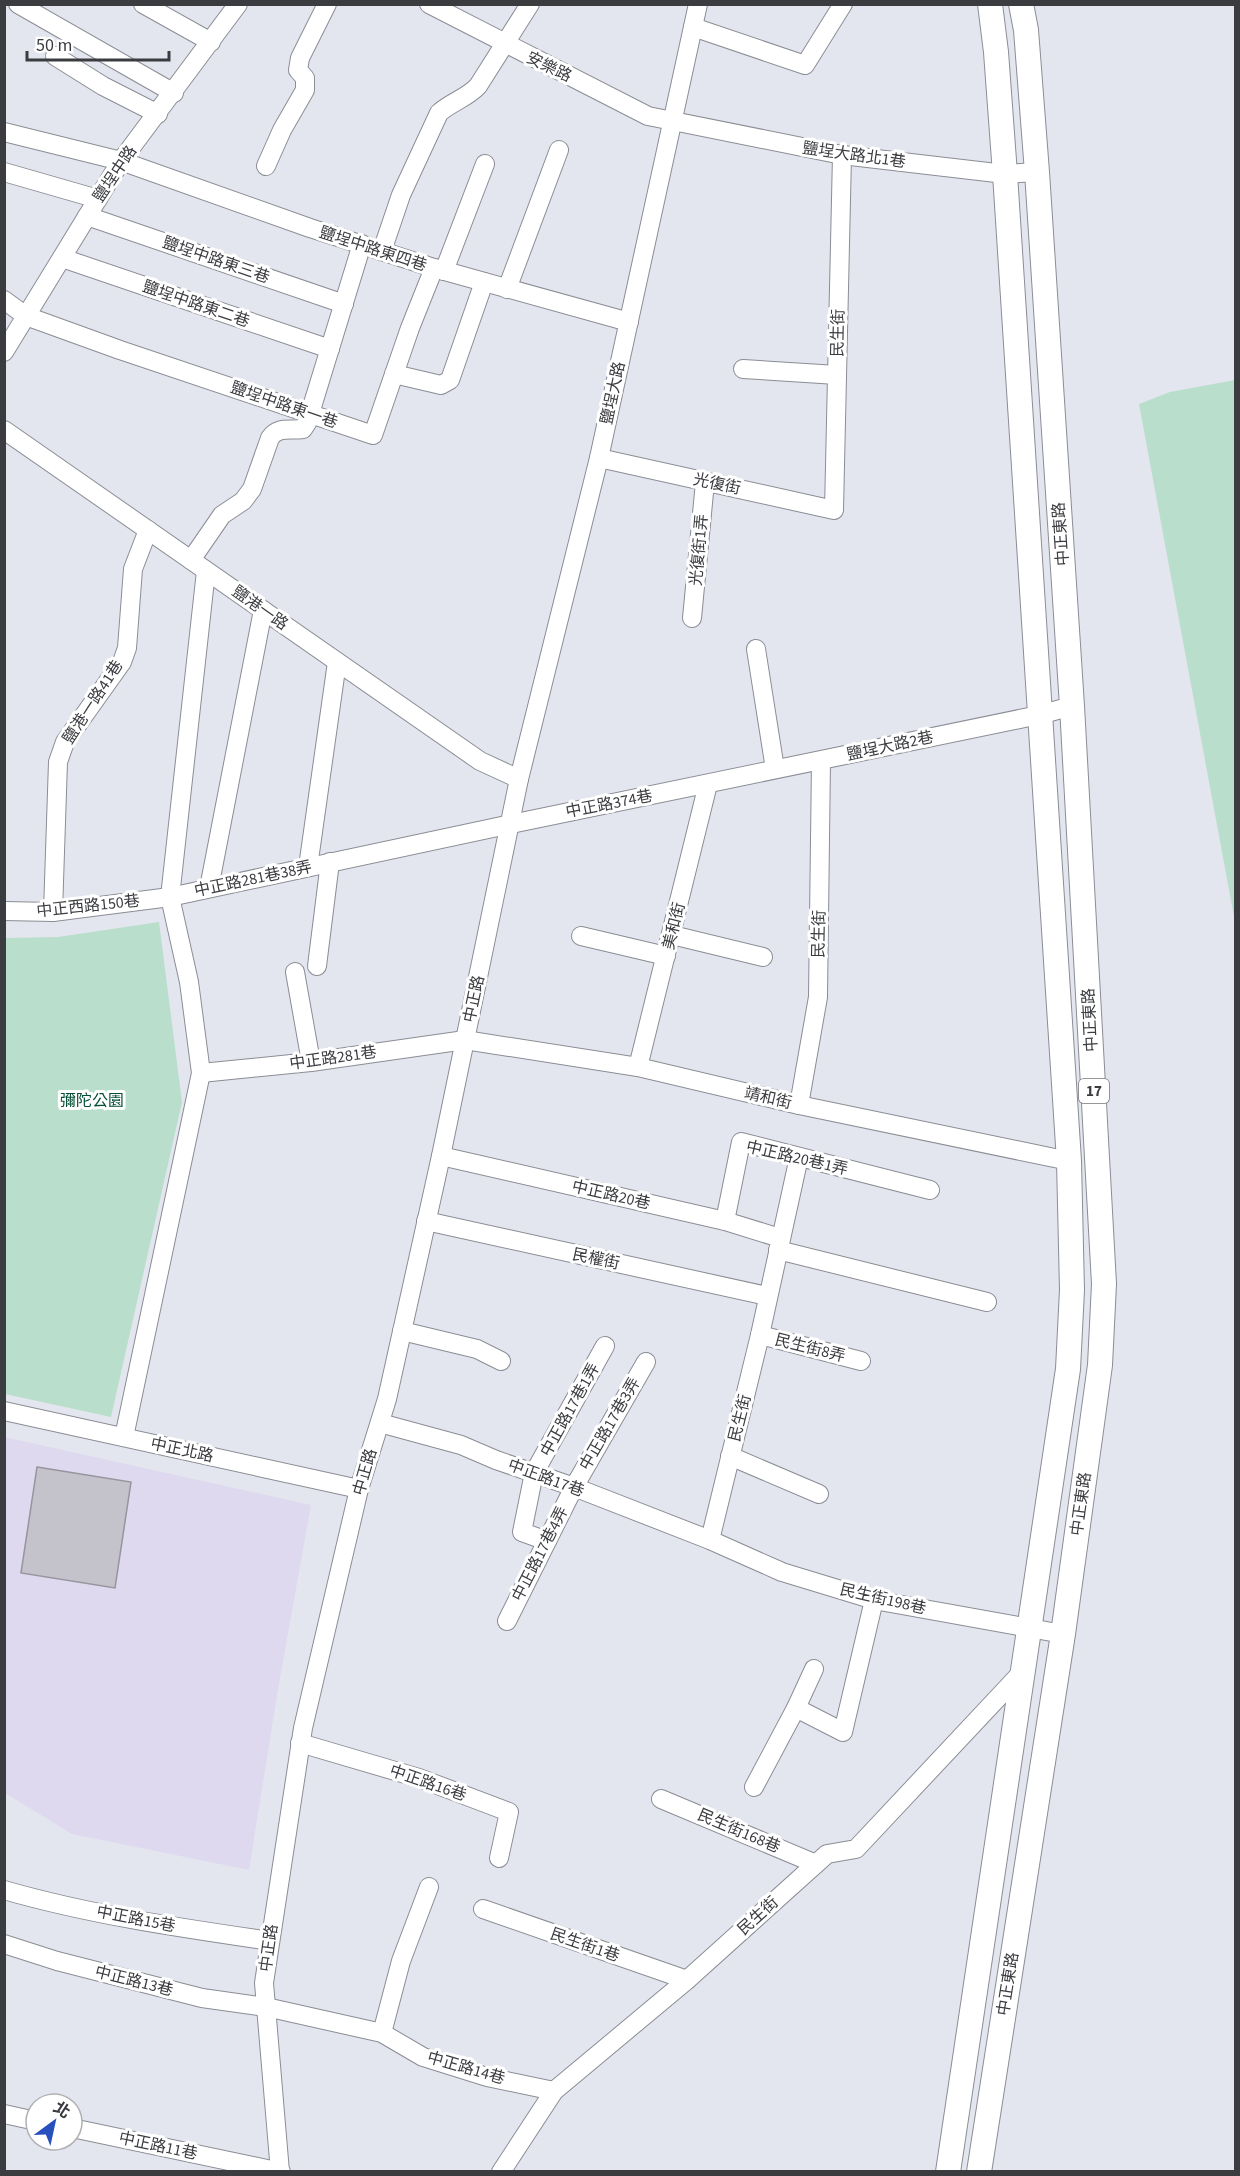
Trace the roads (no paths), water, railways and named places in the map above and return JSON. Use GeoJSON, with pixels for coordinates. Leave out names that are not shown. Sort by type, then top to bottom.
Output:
{"type":"FeatureCollection","features":[{"type":"Feature","properties":{"kind":"main road","name":"中正東路"},"geometry":{"type":"LineString","coordinates":[[948,2172],[1068,1369],[1072,1290],[1069,1161],[1005,174],[990,4]]}},
{"type":"Feature","properties":{"kind":"main road","name":"中正東路"},"geometry":{"type":"LineString","coordinates":[[978,2172],[1063,1634],[1100,1365],[1104,1284],[1072,706],[1037,172],[1026,30],[1021,4]]}},
{"type":"Feature","properties":{"kind":"street"},"geometry":{"type":"LineString","coordinates":[[18,4],[174,93]]}},
{"type":"Feature","properties":{"kind":"street"},"geometry":{"type":"LineString","coordinates":[[143,4],[211,42]]}},
{"type":"Feature","properties":{"kind":"street","name":"鹽埕中路"},"geometry":{"type":"LineString","coordinates":[[4,352],[121,161],[174,93],[238,4]]}},
{"type":"Feature","properties":{"kind":"street"},"geometry":{"type":"LineString","coordinates":[[266,166],[282,129],[304,90],[305,78],[298,70],[300,58],[327,4]]}},
{"type":"Feature","properties":{"kind":"street","name":"安樂路"},"geometry":{"type":"LineString","coordinates":[[429,4],[648,116],[672,122]]}},
{"type":"Feature","properties":{"kind":"street"},"geometry":{"type":"LineString","coordinates":[[382,251],[401,195],[439,113],[472,93],[530,4]]}},
{"type":"Feature","properties":{"kind":"street","name":"鹽埕大路"},"geometry":{"type":"LineString","coordinates":[[519,779],[599,458],[698,4]]}},
{"type":"Feature","properties":{"kind":"street"},"geometry":{"type":"LineString","coordinates":[[693,27],[805,65],[843,4]]}},
{"type":"Feature","properties":{"kind":"street"},"geometry":{"type":"LineString","coordinates":[[55,56],[103,86],[158,114]]}},
{"type":"Feature","properties":{"kind":"street","name":"鹽埕大路北1巷"},"geometry":{"type":"LineString","coordinates":[[672,122],[842,155],[1005,174],[1037,172]]}},
{"type":"Feature","properties":{"kind":"street","name":"鹽埕中路東四巷"},"geometry":{"type":"LineString","coordinates":[[4,132],[121,161],[310,228],[439,270],[628,322]]}},
{"type":"Feature","properties":{"kind":"street"},"geometry":{"type":"LineString","coordinates":[[507,289],[559,150]]}},
{"type":"Feature","properties":{"kind":"street","name":"民生街"},"geometry":{"type":"LineString","coordinates":[[834,510],[842,155]]}},
{"type":"Feature","properties":{"kind":"street","name":"鹽埕中路東一巷"},"geometry":{"type":"LineString","coordinates":[[4,300],[26,316],[373,435],[394,374],[485,164]]}},
{"type":"Feature","properties":{"kind":"street"},"geometry":{"type":"LineString","coordinates":[[4,172],[98,199]]}},
{"type":"Feature","properties":{"kind":"street","name":"鹽埕中路東三巷"},"geometry":{"type":"LineString","coordinates":[[87,216],[344,304]]}},
{"type":"Feature","properties":{"kind":"street"},"geometry":{"type":"LineString","coordinates":[[191,560],[222,515],[243,501],[252,489],[274,432],[282,429],[303,429],[310,414],[362,244]]}},
{"type":"Feature","properties":{"kind":"street","name":"鹽埕中路東二巷"},"geometry":{"type":"LineString","coordinates":[[62,258],[330,349]]}},
{"type":"Feature","properties":{"kind":"street"},"geometry":{"type":"LineString","coordinates":[[394,374],[441,385],[450,380],[483,282]]}},
{"type":"Feature","properties":{"kind":"street"},"geometry":{"type":"LineString","coordinates":[[743,369],[837,375]]}},
{"type":"Feature","properties":{"kind":"street","name":"鹽港一路"},"geometry":{"type":"LineString","coordinates":[[4,430],[480,761],[519,779]]}},
{"type":"Feature","properties":{"kind":"street","name":"光復街"},"geometry":{"type":"LineString","coordinates":[[599,458],[834,510]]}},
{"type":"Feature","properties":{"kind":"street","name":"光復街1弄"},"geometry":{"type":"LineString","coordinates":[[692,618],[705,482]]}},
{"type":"Feature","properties":{"kind":"street","name":"鹽港一路41巷"},"geometry":{"type":"LineString","coordinates":[[53,912],[58,762],[65,742],[122,662],[127,648],[133,569],[148,530]]}},
{"type":"Feature","properties":{"kind":"street"},"geometry":{"type":"LineString","coordinates":[[170,897],[206,571]]}},
{"type":"Feature","properties":{"kind":"street"},"geometry":{"type":"LineString","coordinates":[[209,888],[263,610]]}},
{"type":"Feature","properties":{"kind":"street"},"geometry":{"type":"LineString","coordinates":[[756,649],[775,769]]}},
{"type":"Feature","properties":{"kind":"street"},"geometry":{"type":"LineString","coordinates":[[308,867],[337,662]]}},
{"type":"Feature","properties":{"kind":"street","name":"鹽埕大路2巷"},"geometry":{"type":"LineString","coordinates":[[708,784],[1039,715],[1072,706]]}},
{"type":"Feature","properties":{"kind":"street","name":"民生街"},"geometry":{"type":"LineString","coordinates":[[799,1105],[818,998],[821,761]]}},
{"type":"Feature","properties":{"kind":"street","name":"中正路"},"geometry":{"type":"LineString","coordinates":[[280,2171],[264,1983],[300,1743],[359,1489],[380,1423],[402,1331],[441,1156],[519,779]]}},
{"type":"Feature","properties":{"kind":"street","name":"中正路374巷"},"geometry":{"type":"LineString","coordinates":[[511,824],[708,784]]}},
{"type":"Feature","properties":{"kind":"street","name":"美和街"},"geometry":{"type":"LineString","coordinates":[[638,1067],[708,784]]}},
{"type":"Feature","properties":{"kind":"street","name":"中正路281巷38弄"},"geometry":{"type":"LineString","coordinates":[[124,1437],[201,1073],[189,982],[170,897],[511,824]]}},
{"type":"Feature","properties":{"kind":"street"},"geometry":{"type":"LineString","coordinates":[[317,966],[330,862]]}},
{"type":"Feature","properties":{"kind":"street","name":"中正西路150巷"},"geometry":{"type":"LineString","coordinates":[[4,911],[53,912],[170,897]]}},
{"type":"Feature","properties":{"kind":"street"},"geometry":{"type":"LineString","coordinates":[[672,935],[763,957]]}},
{"type":"Feature","properties":{"kind":"street"},"geometry":{"type":"LineString","coordinates":[[582,936],[666,956]]}},
{"type":"Feature","properties":{"kind":"street"},"geometry":{"type":"LineString","coordinates":[[295,972],[311,1062]]}},
{"type":"Feature","properties":{"kind":"street","name":"靖和街"},"geometry":{"type":"LineString","coordinates":[[465,1040],[638,1067],[799,1105],[1069,1161]]}},
{"type":"Feature","properties":{"kind":"street","name":"中正路281巷"},"geometry":{"type":"LineString","coordinates":[[201,1073],[311,1062],[465,1040]]}},
{"type":"Feature","properties":{"kind":"street","name":"中正路20巷1弄"},"geometry":{"type":"LineString","coordinates":[[725,1221],[741,1142],[930,1190]]}},
{"type":"Feature","properties":{"kind":"street","name":"中正路20巷"},"geometry":{"type":"LineString","coordinates":[[441,1156],[725,1221],[779,1244],[987,1302]]}},
{"type":"Feature","properties":{"kind":"street"},"geometry":{"type":"LineString","coordinates":[[767,1296],[800,1158]]}},
{"type":"Feature","properties":{"kind":"street","name":"民權街"},"geometry":{"type":"LineString","coordinates":[[426,1221],[767,1296]]}},
{"type":"Feature","properties":{"kind":"street","name":"民生街"},"geometry":{"type":"LineString","coordinates":[[710,1540],[760,1335],[767,1296]]}},
{"type":"Feature","properties":{"kind":"street"},"geometry":{"type":"LineString","coordinates":[[402,1331],[477,1349],[501,1361]]}},
{"type":"Feature","properties":{"kind":"street","name":"民生街8弄"},"geometry":{"type":"LineString","coordinates":[[760,1335],[861,1361]]}},
{"type":"Feature","properties":{"kind":"street","name":"中正路17巷1弄"},"geometry":{"type":"LineString","coordinates":[[547,1541],[522,1532],[534,1473],[605,1346]]}},
{"type":"Feature","properties":{"kind":"street","name":"中正路17巷3弄"},"geometry":{"type":"LineString","coordinates":[[574,1487],[646,1362]]}},
{"type":"Feature","properties":{"kind":"street","name":"中正北路"},"geometry":{"type":"LineString","coordinates":[[4,1411],[359,1489]]}},
{"type":"Feature","properties":{"kind":"street","name":"中正路17巷"},"geometry":{"type":"LineString","coordinates":[[380,1423],[461,1445],[710,1540]]}},
{"type":"Feature","properties":{"kind":"street"},"geometry":{"type":"LineString","coordinates":[[730,1456],[819,1494]]}},
{"type":"Feature","properties":{"kind":"street","name":"中正路17巷4弄"},"geometry":{"type":"LineString","coordinates":[[507,1621],[574,1487]]}},
{"type":"Feature","properties":{"kind":"street","name":"民生街198巷"},"geometry":{"type":"LineString","coordinates":[[710,1540],[782,1572],[874,1600],[1063,1634]]}},
{"type":"Feature","properties":{"kind":"street"},"geometry":{"type":"LineString","coordinates":[[796,1708],[843,1732],[874,1600]]}},
{"type":"Feature","properties":{"kind":"street"},"geometry":{"type":"LineString","coordinates":[[754,1787],[814,1669]]}},
{"type":"Feature","properties":{"kind":"street","name":"民生街"},"geometry":{"type":"LineString","coordinates":[[501,2172],[554,2091],[687,1980],[827,1854],[856,1849],[1022,1671]]}},
{"type":"Feature","properties":{"kind":"street","name":"中正路16巷"},"geometry":{"type":"LineString","coordinates":[[300,1743],[419,1778],[509,1812],[499,1858]]}},
{"type":"Feature","properties":{"kind":"street","name":"民生街168巷"},"geometry":{"type":"LineString","coordinates":[[661,1799],[816,1864]]}},
{"type":"Feature","properties":{"kind":"street"},"geometry":{"type":"LineString","coordinates":[[382,2033],[401,1961],[429,1887]]}},
{"type":"Feature","properties":{"kind":"street","name":"中正路15巷"},"geometry":{"type":"LineString","coordinates":[[4,1890],[31,1898],[172,1927],[270,1941]]}},
{"type":"Feature","properties":{"kind":"street","name":"民生街1巷"},"geometry":{"type":"LineString","coordinates":[[483,1909],[687,1980]]}},
{"type":"Feature","properties":{"kind":"street","name":"中正路13巷"},"geometry":{"type":"LineString","coordinates":[[4,1944],[57,1961],[202,1998],[266,2007]]}},
{"type":"Feature","properties":{"kind":"street","name":"中正路14巷"},"geometry":{"type":"LineString","coordinates":[[266,2007],[382,2033],[423,2057],[487,2077],[554,2091]]}},
{"type":"Feature","properties":{"kind":"street"},"geometry":{"type":"LineString","coordinates":[[4,2114],[24,2118]]}},
{"type":"Feature","properties":{"kind":"street","name":"中正路11巷"},"geometry":{"type":"LineString","coordinates":[[84,2130],[280,2171]]}},
{"type":"Feature","properties":{"kind":"park label","name":"彌陀公園"},"geometry":{"type":"Point","coordinates":[92,1101]}}]}
